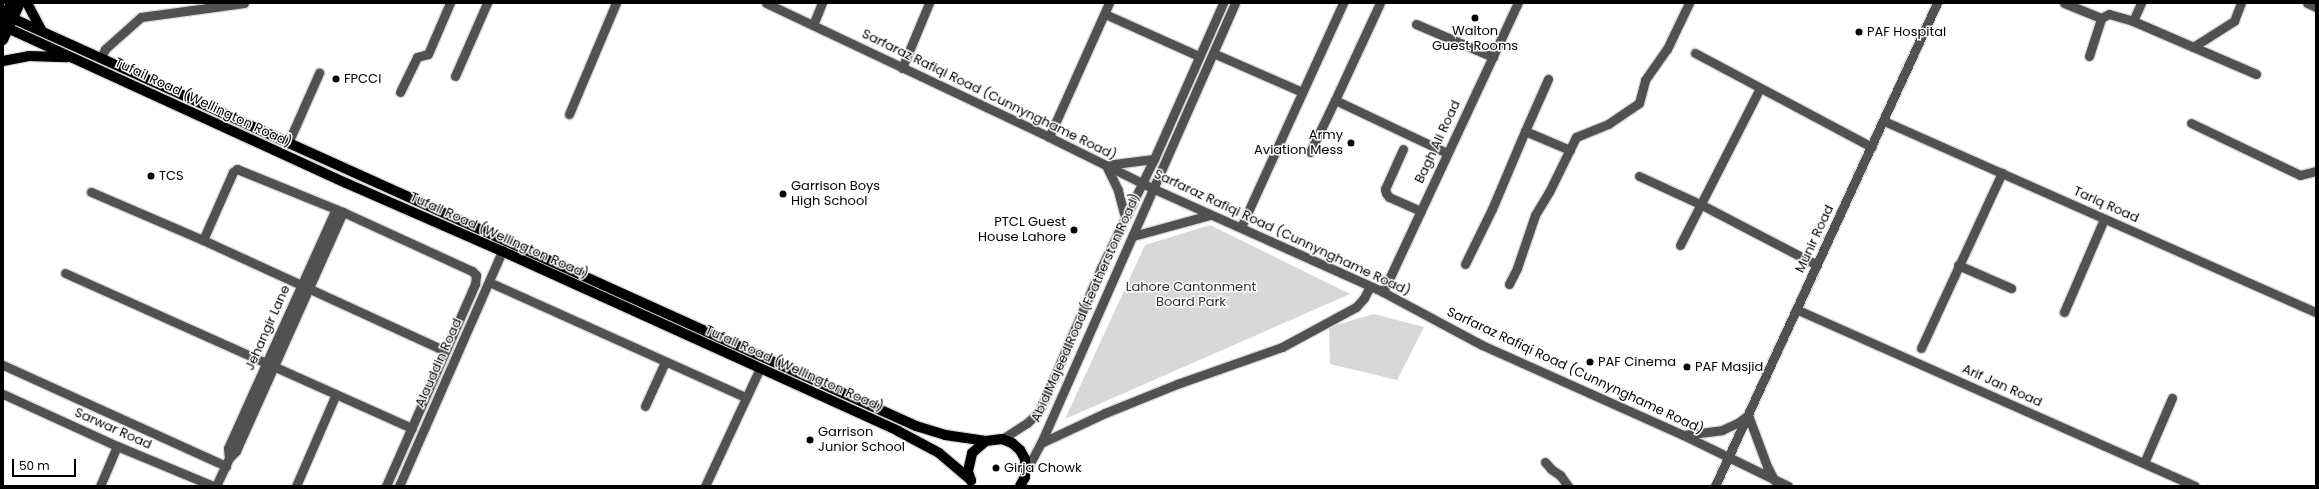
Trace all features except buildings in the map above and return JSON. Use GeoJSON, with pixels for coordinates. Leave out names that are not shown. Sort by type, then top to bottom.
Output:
{"type":"FeatureCollection","features":[{"type":"Feature","properties":{"kind":"main road"},"geometry":{"type":"LineString","coordinates":[[3,40],[6,27],[6,16],[10,3]]}},
{"type":"Feature","properties":{"kind":"main road"},"geometry":{"type":"LineString","coordinates":[[6,16],[20,3]]}},
{"type":"Feature","properties":{"kind":"main road"},"geometry":{"type":"LineString","coordinates":[[27,3],[43,31]]}},
{"type":"Feature","properties":{"kind":"main road","name":"Tufail Road (Wellington Road)"},"geometry":{"type":"LineString","coordinates":[[6,16],[43,31],[916,426],[945,435],[986,441],[1002,439]]}},
{"type":"Feature","properties":{"kind":"main road","name":"Tufail Road (Wellington Road)"},"geometry":{"type":"LineString","coordinates":[[6,27],[346,183],[502,251],[920,442],[944,457],[972,483]]}},
{"type":"Feature","properties":{"kind":"main road"},"geometry":{"type":"LineString","coordinates":[[3,61],[29,56],[73,57]]}},
{"type":"Feature","properties":{"kind":"main road"},"geometry":{"type":"LineString","coordinates":[[1002,439],[1012,443],[1020,450],[1025,459],[1027,469],[1020,486]]}},
{"type":"Feature","properties":{"kind":"main road"},"geometry":{"type":"LineString","coordinates":[[972,483],[969,462],[975,450],[986,441]]}},
{"type":"Feature","properties":{"kind":"street"},"geometry":{"type":"LineString","coordinates":[[101,58],[105,49],[141,18],[244,3]]}},
{"type":"Feature","properties":{"kind":"street"},"geometry":{"type":"LineString","coordinates":[[400,92],[417,57],[428,54],[450,3]]}},
{"type":"Feature","properties":{"kind":"street"},"geometry":{"type":"LineString","coordinates":[[455,76],[487,3]]}},
{"type":"Feature","properties":{"kind":"street"},"geometry":{"type":"LineString","coordinates":[[569,114],[616,3]]}},
{"type":"Feature","properties":{"kind":"street","name":"Sarfaraz Rafiqi Road (Cunnynghame Road)"},"geometry":{"type":"LineString","coordinates":[[766,3],[1049,136],[1141,183],[1370,286],[1482,345],[1683,435],[1788,486]]}},
{"type":"Feature","properties":{"kind":"street"},"geometry":{"type":"LineString","coordinates":[[813,25],[822,3]]}},
{"type":"Feature","properties":{"kind":"street"},"geometry":{"type":"LineString","coordinates":[[902,68],[930,3]]}},
{"type":"Feature","properties":{"kind":"street"},"geometry":{"type":"LineString","coordinates":[[1049,136],[1109,3]]}},
{"type":"Feature","properties":{"kind":"street","name":"Abid Majeed Road (Featherston Road)"},"geometry":{"type":"LineString","coordinates":[[1002,439],[1027,423],[1039,412],[1125,217],[1154,159],[1223,3]]}},
{"type":"Feature","properties":{"kind":"street","name":"Abid Majeed Road (Featherston Road)"},"geometry":{"type":"LineString","coordinates":[[1027,469],[1041,442],[1235,3]]}},
{"type":"Feature","properties":{"kind":"street"},"geometry":{"type":"LineString","coordinates":[[1241,228],[1343,3]]}},
{"type":"Feature","properties":{"kind":"street"},"geometry":{"type":"LineString","coordinates":[[1310,152],[1336,100],[1380,3]]}},
{"type":"Feature","properties":{"kind":"street","name":"Bagh Ali Road"},"geometry":{"type":"LineString","coordinates":[[1382,292],[1518,3]]}},
{"type":"Feature","properties":{"kind":"street"},"geometry":{"type":"LineString","coordinates":[[1509,284],[1517,268],[1530,226],[1556,180],[1576,137],[1608,124],[1639,103],[1645,80],[1667,49],[1689,3]]}},
{"type":"Feature","properties":{"kind":"street","name":"Munir Road"},"geometry":{"type":"LineString","coordinates":[[1715,486],[1798,310],[1817,265],[1937,3]]}},
{"type":"Feature","properties":{"kind":"street"},"geometry":{"type":"LineString","coordinates":[[2064,3],[2101,18]]}},
{"type":"Feature","properties":{"kind":"street"},"geometry":{"type":"LineString","coordinates":[[2133,21],[2141,3]]}},
{"type":"Feature","properties":{"kind":"street"},"geometry":{"type":"LineString","coordinates":[[2193,47],[2234,21],[2242,3]]}},
{"type":"Feature","properties":{"kind":"street"},"geometry":{"type":"LineString","coordinates":[[2307,3],[2316,7]]}},
{"type":"Feature","properties":{"kind":"street"},"geometry":{"type":"LineString","coordinates":[[1105,14],[1199,56]]}},
{"type":"Feature","properties":{"kind":"street"},"geometry":{"type":"LineString","coordinates":[[2089,56],[2101,18],[2109,14],[2133,21],[2256,74]]}},
{"type":"Feature","properties":{"kind":"street"},"geometry":{"type":"LineString","coordinates":[[1416,24],[1493,57]]}},
{"type":"Feature","properties":{"kind":"street"},"geometry":{"type":"LineString","coordinates":[[1213,53],[1302,92]]}},
{"type":"Feature","properties":{"kind":"street"},"geometry":{"type":"LineString","coordinates":[[1695,53],[1872,147]]}},
{"type":"Feature","properties":{"kind":"street"},"geometry":{"type":"LineString","coordinates":[[288,143],[319,74]]}},
{"type":"Feature","properties":{"kind":"street"},"geometry":{"type":"LineString","coordinates":[[1465,264],[1492,209],[1548,79]]}},
{"type":"Feature","properties":{"kind":"street"},"geometry":{"type":"LineString","coordinates":[[1680,245],[1760,88]]}},
{"type":"Feature","properties":{"kind":"street"},"geometry":{"type":"LineString","coordinates":[[1336,100],[1447,153]]}},
{"type":"Feature","properties":{"kind":"street","name":"Tariq Road"},"geometry":{"type":"LineString","coordinates":[[1884,121],[2316,312]]}},
{"type":"Feature","properties":{"kind":"street"},"geometry":{"type":"LineString","coordinates":[[2191,123],[2300,175],[2316,171]]}},
{"type":"Feature","properties":{"kind":"street"},"geometry":{"type":"LineString","coordinates":[[1525,131],[1570,150]]}},
{"type":"Feature","properties":{"kind":"street"},"geometry":{"type":"LineString","coordinates":[[1403,150],[1385,189],[1386,193],[1389,197],[1421,211]]}},
{"type":"Feature","properties":{"kind":"street"},"geometry":{"type":"LineString","coordinates":[[1125,217],[1118,190],[1106,165],[1154,159]]}},
{"type":"Feature","properties":{"kind":"street"},"geometry":{"type":"LineString","coordinates":[[203,240],[234,172],[237,169],[340,211],[472,271],[476,275],[475,284],[386,486]]}},
{"type":"Feature","properties":{"kind":"street"},"geometry":{"type":"LineString","coordinates":[[1921,348],[1958,265],[2002,173]]}},
{"type":"Feature","properties":{"kind":"street"},"geometry":{"type":"LineString","coordinates":[[1639,176],[1700,204],[1817,265]]}},
{"type":"Feature","properties":{"kind":"street"},"geometry":{"type":"LineString","coordinates":[[91,192],[203,240],[445,351]]}},
{"type":"Feature","properties":{"kind":"street","name":"Jehangir Lane"},"geometry":{"type":"LineString","coordinates":[[216,486],[227,462],[236,451],[270,364],[340,211]]}},
{"type":"Feature","properties":{"kind":"street"},"geometry":{"type":"LineString","coordinates":[[1132,236],[1210,215]]}},
{"type":"Feature","properties":{"kind":"street"},"geometry":{"type":"LineString","coordinates":[[2064,312],[2104,218]]}},
{"type":"Feature","properties":{"kind":"street","name":"Alauddin Road"},"geometry":{"type":"LineString","coordinates":[[399,486],[502,251]]}},
{"type":"Feature","properties":{"kind":"street"},"geometry":{"type":"LineString","coordinates":[[1958,265],[2011,288]]}},
{"type":"Feature","properties":{"kind":"street"},"geometry":{"type":"LineString","coordinates":[[65,273],[412,428]]}},
{"type":"Feature","properties":{"kind":"street"},"geometry":{"type":"LineString","coordinates":[[488,282],[745,397]]}},
{"type":"Feature","properties":{"kind":"street"},"geometry":{"type":"LineString","coordinates":[[1041,442],[1105,413],[1177,384],[1282,347],[1356,307],[1364,298],[1370,286]]}},
{"type":"Feature","properties":{"kind":"street","name":"Arif Jan Road"},"geometry":{"type":"LineString","coordinates":[[1798,310],[2195,486]]}},
{"type":"Feature","properties":{"kind":"street"},"geometry":{"type":"LineString","coordinates":[[645,406],[665,362]]}},
{"type":"Feature","properties":{"kind":"street"},"geometry":{"type":"LineString","coordinates":[[3,366],[227,462]]}},
{"type":"Feature","properties":{"kind":"street"},"geometry":{"type":"LineString","coordinates":[[705,486],[745,397],[760,368]]}},
{"type":"Feature","properties":{"kind":"street","name":"Sarwar Road"},"geometry":{"type":"LineString","coordinates":[[3,394],[117,446],[213,486]]}},
{"type":"Feature","properties":{"kind":"street"},"geometry":{"type":"LineString","coordinates":[[296,486],[336,394]]}},
{"type":"Feature","properties":{"kind":"street"},"geometry":{"type":"LineString","coordinates":[[2144,463],[2172,398]]}},
{"type":"Feature","properties":{"kind":"street"},"geometry":{"type":"LineString","coordinates":[[1683,435],[1722,430],[1740,422],[1748,415],[1767,466],[1774,480]]}},
{"type":"Feature","properties":{"kind":"street"},"geometry":{"type":"LineString","coordinates":[[100,486],[117,446]]}},
{"type":"Feature","properties":{"kind":"street"},"geometry":{"type":"LineString","coordinates":[[1545,462],[1560,475],[1568,486]]}},
{"type":"Feature","properties":{"kind":"green space","name":"Lahore Cantonment Board Park"},"geometry":{"type":"Polygon","coordinates":[[[1210,225],[1350,294],[1065,419],[1145,245],[1210,225]]]}},
{"type":"Feature","properties":{"kind":"green space"},"geometry":{"type":"Polygon","coordinates":[[[1374,314],[1424,327],[1397,380],[1330,364],[1329,327],[1374,314]]]}},
{"type":"Feature","properties":{"kind":"place","name":"Walton Guest Rooms"},"geometry":{"type":"Point","coordinates":[1475,18]}},
{"type":"Feature","properties":{"kind":"place","name":"PAF Hospital"},"geometry":{"type":"Point","coordinates":[1859,32]}},
{"type":"Feature","properties":{"kind":"place","name":"FPCCI"},"geometry":{"type":"Point","coordinates":[336,79]}},
{"type":"Feature","properties":{"kind":"place","name":"Army Aviation Mess"},"geometry":{"type":"Point","coordinates":[1351,143]}},
{"type":"Feature","properties":{"kind":"place","name":"TCS"},"geometry":{"type":"Point","coordinates":[151,176]}},
{"type":"Feature","properties":{"kind":"place","name":"Garrison Boys High School"},"geometry":{"type":"Point","coordinates":[783,194]}},
{"type":"Feature","properties":{"kind":"place","name":"PTCL Guest House Lahore"},"geometry":{"type":"Point","coordinates":[1074,230]}},
{"type":"Feature","properties":{"kind":"place","name":"PAF Cinema"},"geometry":{"type":"Point","coordinates":[1590,362]}},
{"type":"Feature","properties":{"kind":"place","name":"PAF Masjid"},"geometry":{"type":"Point","coordinates":[1687,367]}},
{"type":"Feature","properties":{"kind":"place","name":"Garrison Junior School"},"geometry":{"type":"Point","coordinates":[810,440]}},
{"type":"Feature","properties":{"kind":"place","name":"Girja Chowk"},"geometry":{"type":"Point","coordinates":[996,468]}}]}
